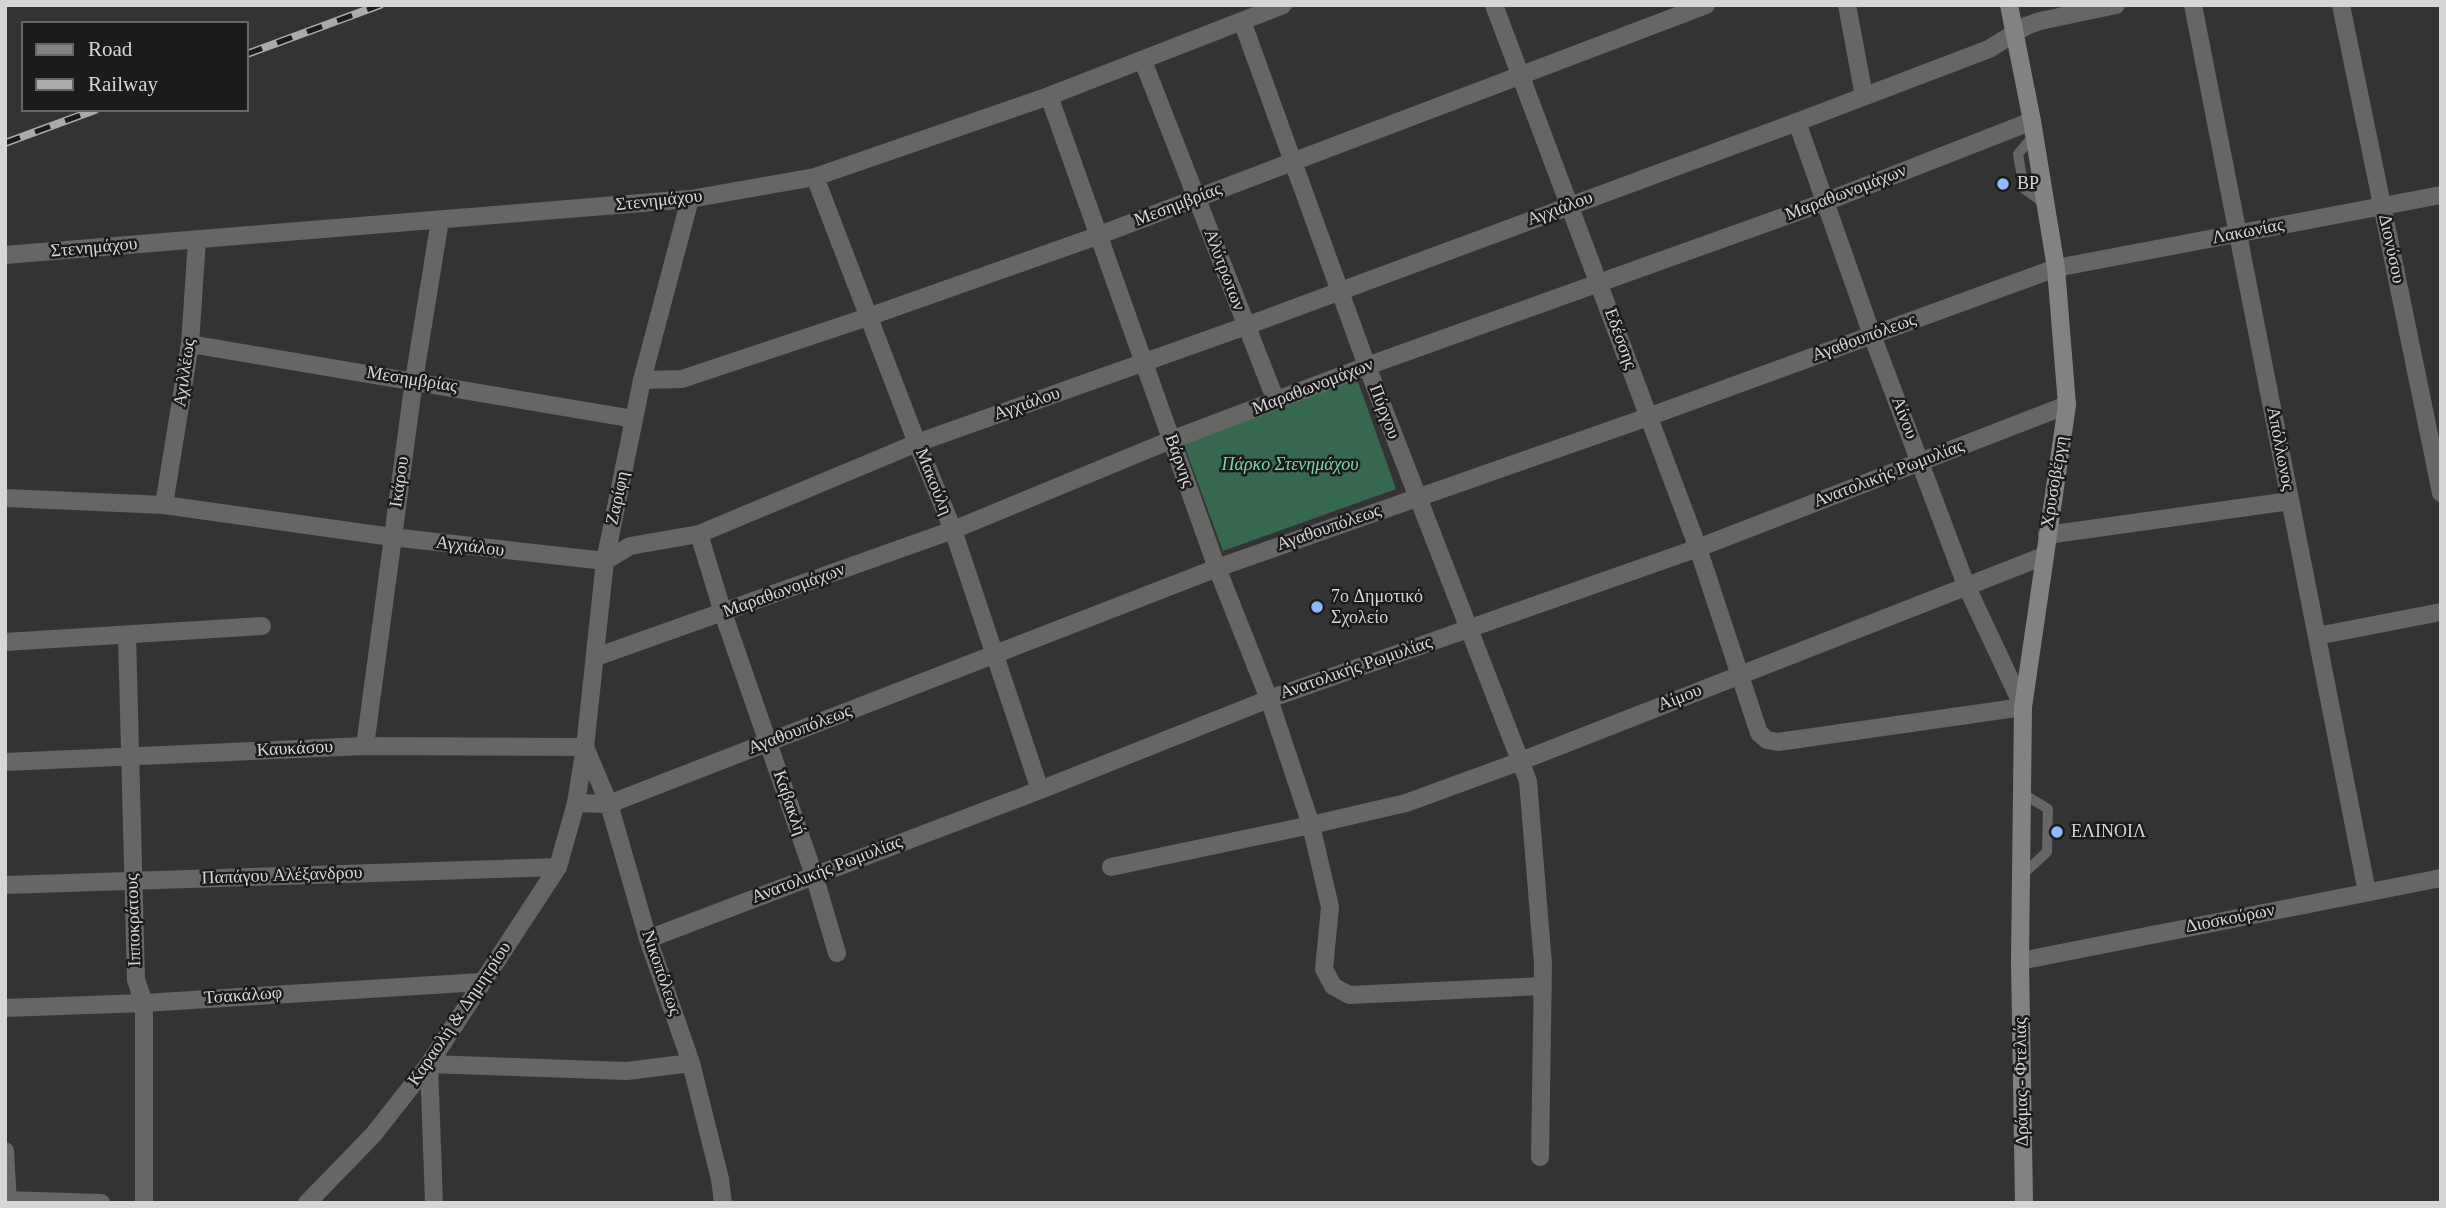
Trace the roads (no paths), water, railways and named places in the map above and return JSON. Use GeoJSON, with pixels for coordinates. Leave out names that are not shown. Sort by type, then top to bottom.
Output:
{"type":"FeatureCollection","features":[{"type":"Feature","properties":{"kind":"main road","name":"Χρυσοβέργη"},"geometry":{"type":"LineString","coordinates":[[2009,5],[2056,268],[2067,405],[2023,708],[2020,961]]}},
{"type":"Feature","properties":{"kind":"main road","name":"Δράμας - Φτελιάς"},"geometry":{"type":"LineString","coordinates":[[2020,961],[2024,1203]]}},
{"type":"Feature","properties":{"kind":"street","name":"Στενημάχου"},"geometry":{"type":"LineString","coordinates":[[5,256],[690,199],[816,177],[1049,96],[1283,5]]}},
{"type":"Feature","properties":{"kind":"street","name":"Εδέσσης"},"geometry":{"type":"LineString","coordinates":[[1494,5],[1698,548],[1741,674],[1756,728],[1762,737],[1772,741],[2023,708]]}},
{"type":"Feature","properties":{"kind":"street","name":"Μεσημβρίας"},"geometry":{"type":"LineString","coordinates":[[642,380],[681,379],[868,317],[1097,236],[1519,76],[1660,13],[1706,5]]}},
{"type":"Feature","properties":{"kind":"street"},"geometry":{"type":"LineString","coordinates":[[1847,5],[1864,96]]}},
{"type":"Feature","properties":{"kind":"street","name":"Αγχιάλου"},"geometry":{"type":"LineString","coordinates":[[5,498],[164,505],[392,537],[605,561],[630,546],[699,534],[917,443],[1340,292],[1797,122],[1989,49],[2040,20],[2116,5]]}},
{"type":"Feature","properties":{"kind":"street","name":"Απόλλωνος"},"geometry":{"type":"LineString","coordinates":[[2193,5],[2367,892]]}},
{"type":"Feature","properties":{"kind":"street","name":"Διονύσου"},"geometry":{"type":"LineString","coordinates":[[2341,5],[2441,493]]}},
{"type":"Feature","properties":{"kind":"street","name":"Πύργου"},"geometry":{"type":"LineString","coordinates":[[1242,21],[1367,366],[1528,781],[1543,964],[1539,1157]]}},
{"type":"Feature","properties":{"kind":"street","name":"Αλύτρωτων"},"geometry":{"type":"LineString","coordinates":[[1143,61],[1276,401]]}},
{"type":"Feature","properties":{"kind":"street","name":"Βάρνης"},"geometry":{"type":"LineString","coordinates":[[1049,96],[1217,568],[1269,699],[1311,825],[1330,907],[1324,969],[1333,986],[1349,995],[1542,986]]}},
{"type":"Feature","properties":{"kind":"street","name":"Αίνου"},"geometry":{"type":"LineString","coordinates":[[1797,122],[1872,335],[1966,585],[2023,708]]}},
{"type":"Feature","properties":{"kind":"street","name":"Μαραθωνομάχων"},"geometry":{"type":"LineString","coordinates":[[596,657],[953,530],[1171,440],[1367,366],[2033,128]]}},
{"type":"Feature","properties":{"kind":"street","name":"Μακούλη"},"geometry":{"type":"LineString","coordinates":[[816,177],[868,317],[953,530],[1040,789]]}},
{"type":"Feature","properties":{"kind":"street","name":"Λακωνίας"},"geometry":{"type":"LineString","coordinates":[[2056,268],[2441,195]]}},
{"type":"Feature","properties":{"kind":"street","name":"Ζαρίφη"},"geometry":{"type":"LineString","coordinates":[[576,803],[596,657],[605,561],[642,380],[690,199]]}},
{"type":"Feature","properties":{"kind":"street","name":"Ικάρου"},"geometry":{"type":"LineString","coordinates":[[365,746],[414,380],[440,220]]}},
{"type":"Feature","properties":{"kind":"street","name":"Αχιλλέως"},"geometry":{"type":"LineString","coordinates":[[164,505],[190,344],[197,240]]}},
{"type":"Feature","properties":{"kind":"street","name":"Αγαθουπόλεως"},"geometry":{"type":"LineString","coordinates":[[609,804],[1217,568],[1648,417],[2056,268]]}},
{"type":"Feature","properties":{"kind":"street","name":"Μεσημβρίας"},"geometry":{"type":"LineString","coordinates":[[190,344],[635,419]]}},
{"type":"Feature","properties":{"kind":"street","name":"Ανατολικής Ρωμυλίας"},"geometry":{"type":"LineString","coordinates":[[648,939],[1269,699],[1698,548],[2067,405]]}},
{"type":"Feature","properties":{"kind":"street"},"geometry":{"type":"LineString","coordinates":[[2047,535],[2290,501]]}},
{"type":"Feature","properties":{"kind":"street","name":"Καβακλή"},"geometry":{"type":"LineString","coordinates":[[699,534],[723,613],[814,875],[837,953]]}},
{"type":"Feature","properties":{"kind":"street","name":"Αίμου"},"geometry":{"type":"LineString","coordinates":[[1111,867],[1406,803],[1521,761],[2044,556]]}},
{"type":"Feature","properties":{"kind":"street"},"geometry":{"type":"LineString","coordinates":[[2317,636],[2441,612]]}},
{"type":"Feature","properties":{"kind":"street"},"geometry":{"type":"LineString","coordinates":[[5,642],[262,626]]}},
{"type":"Feature","properties":{"kind":"street","name":"Ιπποκράτους"},"geometry":{"type":"LineString","coordinates":[[127,635],[136,980],[144,1003],[144,1203]]}},
{"type":"Feature","properties":{"kind":"street","name":"Καυκάσου"},"geometry":{"type":"LineString","coordinates":[[5,762],[365,746],[585,747]]}},
{"type":"Feature","properties":{"kind":"street","name":"Νικοπόλεως"},"geometry":{"type":"LineString","coordinates":[[585,747],[609,804],[648,939],[691,1063],[720,1179],[723,1203]]}},
{"type":"Feature","properties":{"kind":"street"},"geometry":{"type":"LineString","coordinates":[[576,803],[609,804]]}},
{"type":"Feature","properties":{"kind":"street","name":"Καραολή & Δημητρίου"},"geometry":{"type":"LineString","coordinates":[[307,1203],[373,1135],[429,1064],[558,867],[576,803]]}},
{"type":"Feature","properties":{"kind":"street","name":"Παπάγου Αλέξανδρου"},"geometry":{"type":"LineString","coordinates":[[5,885],[558,867]]}},
{"type":"Feature","properties":{"kind":"street","name":"Διοσκούρων"},"geometry":{"type":"LineString","coordinates":[[2020,961],[2441,878]]}},
{"type":"Feature","properties":{"kind":"street","name":"Τσακάλωφ"},"geometry":{"type":"LineString","coordinates":[[5,1008],[144,1003],[481,982]]}},
{"type":"Feature","properties":{"kind":"street"},"geometry":{"type":"LineString","coordinates":[[434,1203],[429,1064],[627,1071],[691,1063]]}},
{"type":"Feature","properties":{"kind":"street"},"geometry":{"type":"LineString","coordinates":[[5,1152],[7,1201],[101,1203]]}},
{"type":"Feature","properties":{"kind":"lane"},"geometry":{"type":"LineString","coordinates":[[2021,876],[2047,852],[2048,810],[2022,793]]}},
{"type":"Feature","properties":{"kind":"railway"},"geometry":{"type":"LineString","coordinates":[[248,54],[380,5]]}},
{"type":"Feature","properties":{"kind":"railway"},"geometry":{"type":"LineString","coordinates":[[5,143],[90,112]]}},
{"type":"Feature","properties":{"kind":"place","name":"BP"},"geometry":{"type":"Point","coordinates":[2003,184]}},
{"type":"Feature","properties":{"kind":"place","name":"7ο Δημοτικό Σχολείο"},"geometry":{"type":"Point","coordinates":[1317,607]}},
{"type":"Feature","properties":{"kind":"place","name":"ΕΛΙΝΟΙΛ"},"geometry":{"type":"Point","coordinates":[2057,832]}},
{"type":"Feature","properties":{"kind":"park label","name":"Πάρκο Στενημάχου"},"geometry":{"type":"Point","coordinates":[1290,465]}}]}
